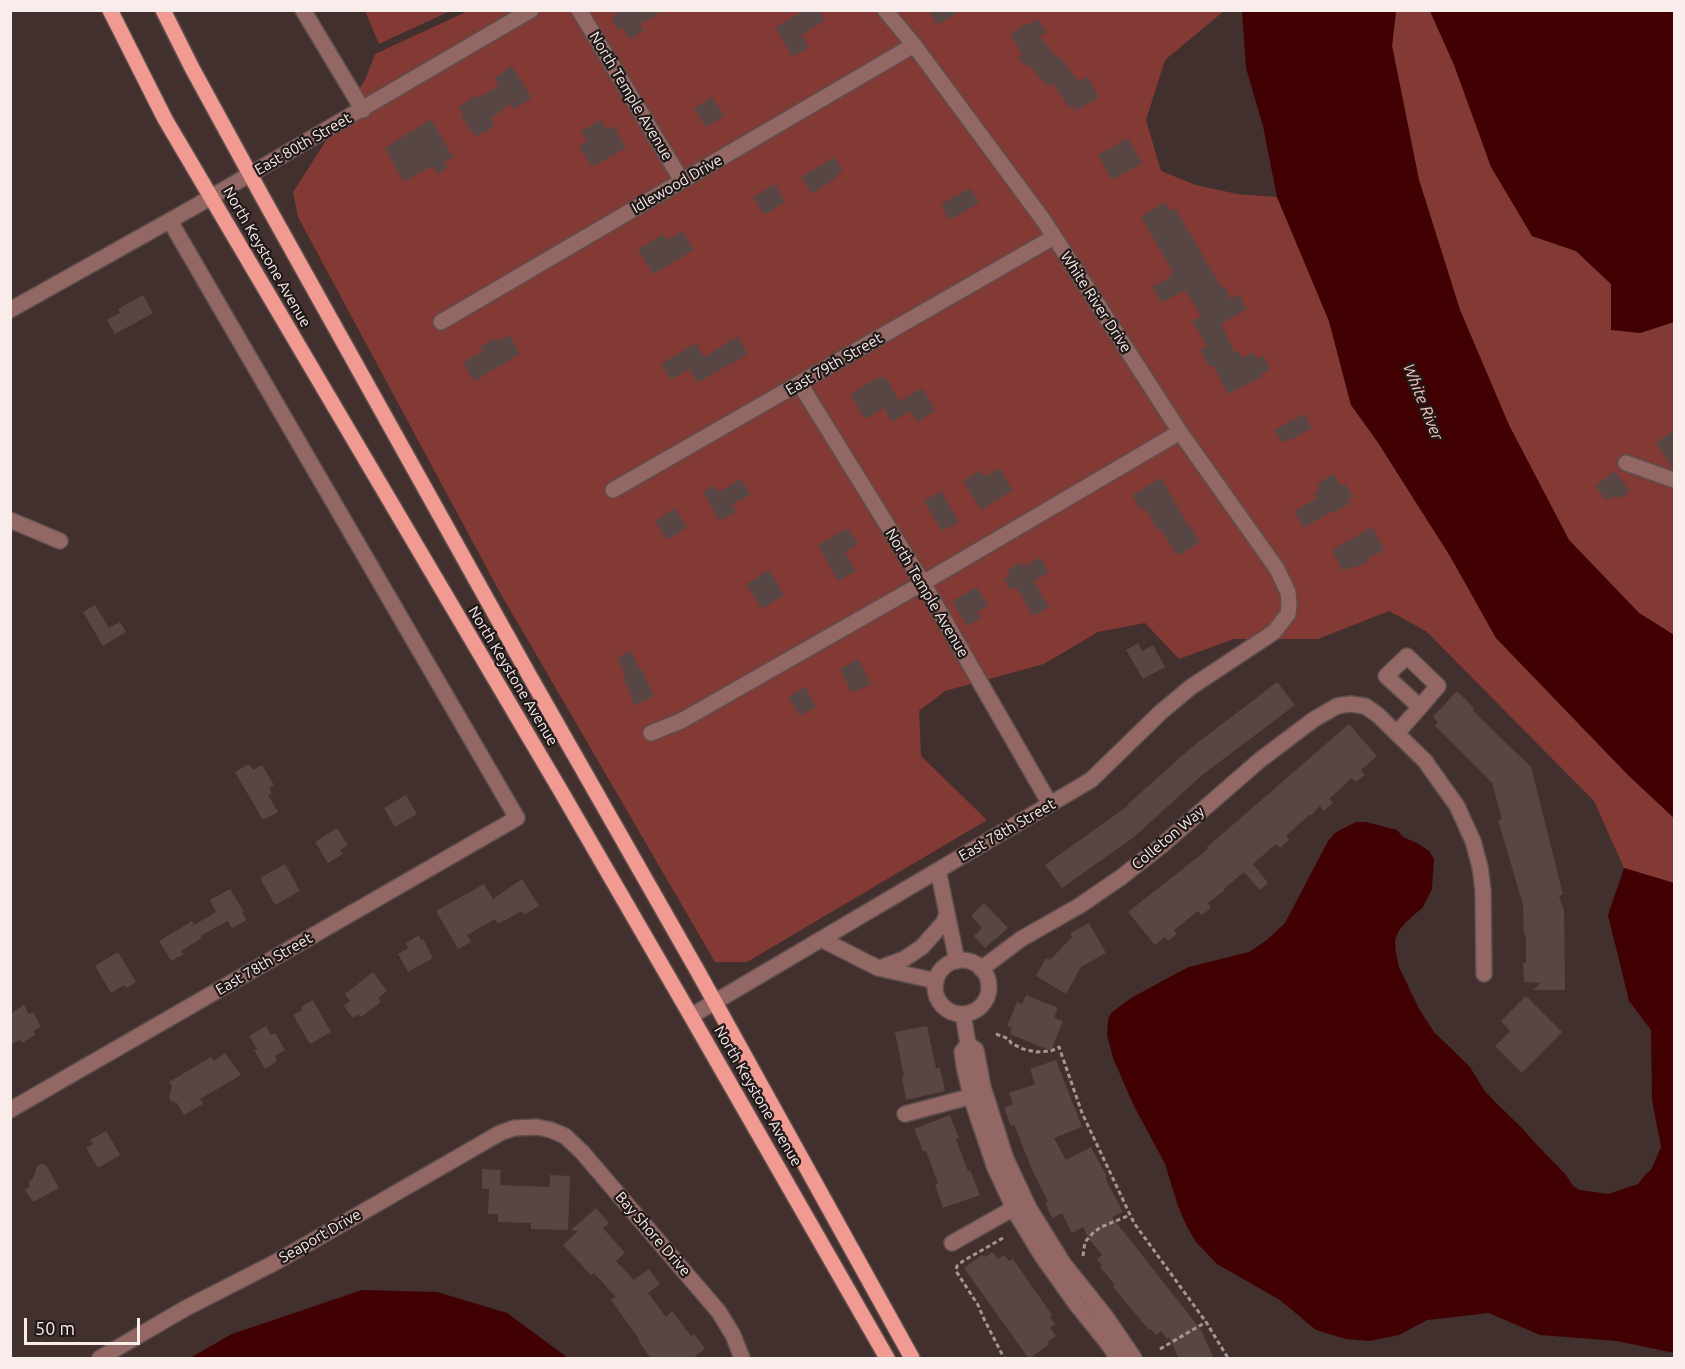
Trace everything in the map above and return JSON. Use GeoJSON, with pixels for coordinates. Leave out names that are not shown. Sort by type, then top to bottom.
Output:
{"type":"FeatureCollection","features":[{"type":"Feature","properties":{"kind":"main road","name":"North Keystone Avenue"},"geometry":{"type":"LineString","coordinates":[[110,10],[165,119],[691,1016],[887,1359]]}},
{"type":"Feature","properties":{"kind":"main road","name":"North Keystone Avenue"},"geometry":{"type":"LineString","coordinates":[[163,10],[250,174],[912,1359]]}},
{"type":"Feature","properties":{"kind":"street"},"geometry":{"type":"LineString","coordinates":[[303,10],[363,110]]}},
{"type":"Feature","properties":{"kind":"street","name":"East 80th Street"},"geometry":{"type":"LineString","coordinates":[[10,310],[363,110],[531,10]]}},
{"type":"Feature","properties":{"kind":"street","name":"North Temple Avenue"},"geometry":{"type":"LineString","coordinates":[[579,10],[682,181]]}},
{"type":"Feature","properties":{"kind":"street","name":"White River Drive"},"geometry":{"type":"LineString","coordinates":[[885,10],[914,45],[1044,221],[1180,432],[1277,569],[1288,592],[1290,605]]}},
{"type":"Feature","properties":{"kind":"street","name":"Idlewood Drive"},"geometry":{"type":"LineString","coordinates":[[441,322],[914,45]]}},
{"type":"Feature","properties":{"kind":"street","name":"East 78th Street"},"geometry":{"type":"LineString","coordinates":[[10,1110],[517,818],[170,221]]}},
{"type":"Feature","properties":{"kind":"street","name":"East 79th Street"},"geometry":{"type":"LineString","coordinates":[[613,490],[1054,237]]}},
{"type":"Feature","properties":{"kind":"street","name":"North Temple Avenue"},"geometry":{"type":"LineString","coordinates":[[800,384],[923,583],[1050,804]]}},
{"type":"Feature","properties":{"kind":"street"},"geometry":{"type":"LineString","coordinates":[[651,733],[681,721],[923,583],[1180,432]]}},
{"type":"Feature","properties":{"kind":"street"},"geometry":{"type":"LineString","coordinates":[[1626,463],[1674,480]]}},
{"type":"Feature","properties":{"kind":"street"},"geometry":{"type":"LineString","coordinates":[[10,520],[60,541]]}},
{"type":"Feature","properties":{"kind":"street","name":"East 78th Street"},"geometry":{"type":"LineString","coordinates":[[691,1016],[1081,787],[1100,773],[1161,712],[1191,687],[1274,632],[1288,614],[1290,605]]}},
{"type":"Feature","properties":{"kind":"street","name":"Colleton Way"},"geometry":{"type":"LineString","coordinates":[[981,969],[1021,939],[1078,906],[1120,878],[1161,846],[1260,759],[1313,720],[1337,706],[1350,704],[1365,706],[1397,733]]}},
{"type":"Feature","properties":{"kind":"street"},"geometry":{"type":"LineString","coordinates":[[1420,707],[1397,733],[1425,761],[1457,806],[1473,841],[1480,867],[1482,890],[1484,974]]}},
{"type":"Feature","properties":{"kind":"street"},"geometry":{"type":"LineString","coordinates":[[938,870],[957,961]]}},
{"type":"Feature","properties":{"kind":"street"},"geometry":{"type":"LineString","coordinates":[[880,968],[904,959],[922,947],[944,922],[947,913]]}},
{"type":"Feature","properties":{"kind":"street"},"geometry":{"type":"LineString","coordinates":[[821,939],[880,968],[936,981]]}},
{"type":"Feature","properties":{"kind":"street"},"geometry":{"type":"LineString","coordinates":[[957,961],[972,962],[981,969],[988,979],[989,988],[986,999],[977,1009],[963,1014],[954,1013],[940,1002],[936,995],[936,981],[945,966],[957,961]]}},
{"type":"Feature","properties":{"kind":"street"},"geometry":{"type":"LineString","coordinates":[[963,1014],[968,1044],[976,1050],[978,1094],[1006,1159],[1020,1205],[1053,1272],[1118,1359]]}},
{"type":"Feature","properties":{"kind":"street"},"geometry":{"type":"LineString","coordinates":[[905,1114],[978,1094]]}},
{"type":"Feature","properties":{"kind":"street","name":"Seaport Drive"},"geometry":{"type":"LineString","coordinates":[[100,1359],[186,1308],[276,1262],[500,1133],[514,1128],[544,1128]]}},
{"type":"Feature","properties":{"kind":"street","name":"Bay Shore Drive"},"geometry":{"type":"LineString","coordinates":[[544,1128],[565,1136],[582,1152],[719,1312],[730,1329],[742,1359]]}},
{"type":"Feature","properties":{"kind":"street"},"geometry":{"type":"LineString","coordinates":[[952,1243],[1020,1205]]}},
{"type":"Feature","properties":{"kind":"street"},"geometry":{"type":"LineString","coordinates":[[1020,1205],[1036,1220],[1063,1263],[1106,1317],[1134,1359]]}},
{"type":"Feature","properties":{"kind":"path"},"geometry":{"type":"LineString","coordinates":[[996,1034],[1009,1039],[1011,1043],[1023,1049],[1036,1052],[1051,1051],[1059,1047],[1082,1113],[1134,1223],[1206,1322],[1228,1359]]}},
{"type":"Feature","properties":{"kind":"path"},"geometry":{"type":"LineString","coordinates":[[1083,1256],[1085,1242],[1093,1233],[1101,1227],[1130,1215]]}},
{"type":"Feature","properties":{"kind":"path"},"geometry":{"type":"LineString","coordinates":[[1003,1238],[963,1261],[957,1266],[956,1271],[978,1305],[1004,1359]]}},
{"type":"Feature","properties":{"kind":"path"},"geometry":{"type":"LineString","coordinates":[[1160,1349],[1206,1322]]}},
{"type":"Feature","properties":{"kind":"shaded area"},"geometry":{"type":"Polygon","coordinates":[[[365,11],[450,11],[379,44],[365,11]]]}},
{"type":"Feature","properties":{"kind":"shaded area"},"geometry":{"type":"Polygon","coordinates":[[[468,11],[1224,11],[1165,60],[1146,120],[1161,171],[1196,185],[1237,194],[1277,197],[1329,321],[1351,405],[1377,441],[1450,556],[1496,638],[1629,776],[1674,818],[1674,883],[1624,868],[1594,801],[1426,631],[1389,611],[1318,639],[1234,639],[1179,659],[1145,623],[1098,632],[1044,664],[945,691],[919,711],[921,756],[987,820],[747,962],[715,962],[498,589],[298,217],[293,192],[365,80],[375,54],[468,11]]]}},
{"type":"Feature","properties":{"kind":"shaded area"},"geometry":{"type":"Polygon","coordinates":[[[1396,11],[1430,11],[1532,236],[1576,251],[1611,284],[1640,333],[1674,322],[1674,635],[1639,613],[1569,540],[1509,426],[1460,310],[1419,180],[1392,46],[1396,11]]]}},
{"type":"Feature","properties":{"kind":"water","name":"White River"},"geometry":{"type":"Polygon","coordinates":[[[1242,11],[1396,11],[1392,46],[1419,180],[1460,310],[1509,425],[1569,540],[1639,613],[1674,635],[1674,818],[1629,776],[1496,638],[1450,556],[1377,441],[1351,405],[1329,321],[1277,197],[1263,126],[1246,68],[1242,11]]]}},
{"type":"Feature","properties":{"kind":"water"},"geometry":{"type":"Polygon","coordinates":[[[1430,11],[1674,11],[1674,322],[1640,333],[1611,330],[1611,284],[1576,251],[1532,236],[1491,167],[1454,65],[1430,11]]]}},
{"type":"Feature","properties":{"kind":"water"},"geometry":{"type":"Polygon","coordinates":[[[1356,822],[1366,822],[1397,830],[1403,837],[1429,851],[1434,859],[1432,889],[1423,907],[1405,923],[1395,941],[1399,967],[1419,1009],[1434,1032],[1470,1067],[1484,1090],[1495,1102],[1566,1175],[1573,1186],[1580,1190],[1608,1194],[1638,1184],[1651,1170],[1661,1147],[1652,1100],[1651,1030],[1629,1001],[1608,915],[1624,868],[1674,883],[1674,1353],[1617,1341],[1540,1335],[1489,1313],[1427,1320],[1399,1335],[1370,1341],[1346,1339],[1316,1330],[1280,1300],[1217,1264],[1196,1242],[1187,1227],[1165,1164],[1133,1104],[1113,1058],[1107,1035],[1108,1020],[1111,1013],[1131,998],[1179,972],[1189,967],[1249,952],[1267,940],[1285,923],[1328,841],[1335,833],[1356,822]]]}},
{"type":"Feature","properties":{"kind":"water"},"geometry":{"type":"Polygon","coordinates":[[[362,1290],[437,1292],[507,1313],[567,1358],[190,1358],[232,1334],[362,1290]]]}},
{"type":"Feature","properties":{"kind":"building"},"geometry":{"type":"Polygon","coordinates":[[[613,10],[665,10],[640,24],[643,31],[629,39],[623,28],[619,31],[611,18],[616,16],[613,10]]]}},
{"type":"Feature","properties":{"kind":"building"},"geometry":{"type":"Polygon","coordinates":[[[804,10],[819,10],[825,20],[801,35],[809,47],[793,57],[775,28],[804,10]]]}},
{"type":"Feature","properties":{"kind":"building"},"geometry":{"type":"Polygon","coordinates":[[[929,10],[963,10],[937,25],[929,10]]]}},
{"type":"Feature","properties":{"kind":"building"},"geometry":{"type":"Polygon","coordinates":[[[1037,19],[1047,32],[1040,37],[1057,58],[1059,56],[1079,82],[1087,76],[1099,97],[1076,111],[1073,105],[1069,108],[1053,83],[1048,87],[1029,65],[1026,67],[1018,57],[1022,54],[1010,35],[1026,23],[1028,26],[1037,19]]]}},
{"type":"Feature","properties":{"kind":"building"},"geometry":{"type":"Polygon","coordinates":[[[512,66],[532,98],[513,109],[510,104],[491,119],[495,126],[476,137],[458,107],[476,95],[478,98],[499,86],[494,78],[512,66]]]}},
{"type":"Feature","properties":{"kind":"building"},"geometry":{"type":"Polygon","coordinates":[[[712,97],[724,116],[706,127],[694,109],[712,97]]]}},
{"type":"Feature","properties":{"kind":"building"},"geometry":{"type":"Polygon","coordinates":[[[431,119],[453,157],[444,162],[448,168],[437,174],[432,166],[404,182],[385,148],[431,119]]]}},
{"type":"Feature","properties":{"kind":"building"},"geometry":{"type":"Polygon","coordinates":[[[601,120],[607,130],[614,126],[626,148],[592,167],[579,146],[587,141],[581,131],[601,120]]]}},
{"type":"Feature","properties":{"kind":"building"},"geometry":{"type":"Polygon","coordinates":[[[1128,138],[1142,163],[1112,180],[1098,155],[1128,138]]]}},
{"type":"Feature","properties":{"kind":"building"},"geometry":{"type":"Polygon","coordinates":[[[834,157],[843,170],[837,177],[812,194],[801,177],[834,157]]]}},
{"type":"Feature","properties":{"kind":"building"},"geometry":{"type":"Polygon","coordinates":[[[775,184],[785,202],[764,215],[753,197],[775,184]]]}},
{"type":"Feature","properties":{"kind":"building"},"geometry":{"type":"Polygon","coordinates":[[[970,188],[979,203],[949,220],[941,204],[970,188]]]}},
{"type":"Feature","properties":{"kind":"building"},"geometry":{"type":"Polygon","coordinates":[[[1165,202],[1170,211],[1175,208],[1222,288],[1224,286],[1231,299],[1239,294],[1247,309],[1221,324],[1235,352],[1238,351],[1242,358],[1253,352],[1257,359],[1263,355],[1270,369],[1261,374],[1263,376],[1228,394],[1213,365],[1209,367],[1200,349],[1207,346],[1192,321],[1201,316],[1185,290],[1161,303],[1152,287],[1170,277],[1169,275],[1173,272],[1141,217],[1165,202]]]}},
{"type":"Feature","properties":{"kind":"building"},"geometry":{"type":"Polygon","coordinates":[[[683,231],[694,250],[653,274],[638,249],[663,234],[667,240],[683,231]]]}},
{"type":"Feature","properties":{"kind":"building"},"geometry":{"type":"Polygon","coordinates":[[[143,295],[153,313],[115,334],[107,320],[120,313],[118,309],[143,295]]]}},
{"type":"Feature","properties":{"kind":"building"},"geometry":{"type":"Polygon","coordinates":[[[509,335],[520,354],[474,381],[463,363],[482,351],[480,347],[496,338],[498,341],[509,335]]]}},
{"type":"Feature","properties":{"kind":"building"},"geometry":{"type":"Polygon","coordinates":[[[738,336],[748,354],[697,383],[689,369],[671,380],[661,364],[696,343],[704,357],[738,336]]]}},
{"type":"Feature","properties":{"kind":"building"},"geometry":{"type":"Polygon","coordinates":[[[881,376],[885,377],[900,401],[922,388],[935,411],[917,422],[910,411],[892,422],[884,408],[865,419],[850,394],[881,376]]]}},
{"type":"Feature","properties":{"kind":"building"},"geometry":{"type":"Polygon","coordinates":[[[1304,414],[1312,428],[1282,443],[1274,430],[1304,414]]]}},
{"type":"Feature","properties":{"kind":"building"},"geometry":{"type":"Polygon","coordinates":[[[1674,430],[1674,470],[1656,443],[1674,430]]]}},
{"type":"Feature","properties":{"kind":"building"},"geometry":{"type":"Polygon","coordinates":[[[999,468],[1013,490],[981,510],[963,481],[980,470],[985,477],[999,468]]]}},
{"type":"Feature","properties":{"kind":"building"},"geometry":{"type":"Polygon","coordinates":[[[1615,471],[1630,491],[1620,499],[1617,496],[1613,499],[1611,496],[1606,500],[1595,486],[1615,471]]]}},
{"type":"Feature","properties":{"kind":"building"},"geometry":{"type":"Polygon","coordinates":[[[1334,474],[1341,486],[1345,483],[1353,497],[1348,499],[1350,503],[1304,528],[1294,511],[1317,498],[1314,493],[1320,489],[1317,484],[1334,474]]]}},
{"type":"Feature","properties":{"kind":"building"},"geometry":{"type":"Polygon","coordinates":[[[1161,478],[1200,542],[1178,556],[1160,529],[1157,530],[1145,508],[1141,510],[1132,495],[1161,478]]]}},
{"type":"Feature","properties":{"kind":"building"},"geometry":{"type":"Polygon","coordinates":[[[741,479],[751,494],[732,505],[736,512],[720,521],[703,492],[714,485],[719,492],[741,479]]]}},
{"type":"Feature","properties":{"kind":"building"},"geometry":{"type":"Polygon","coordinates":[[[941,491],[959,522],[942,531],[924,501],[941,491]]]}},
{"type":"Feature","properties":{"kind":"building"},"geometry":{"type":"Polygon","coordinates":[[[675,508],[687,527],[667,540],[655,521],[675,508]]]}},
{"type":"Feature","properties":{"kind":"building"},"geometry":{"type":"Polygon","coordinates":[[[1372,527],[1384,550],[1355,568],[1354,566],[1343,571],[1332,550],[1372,527]]]}},
{"type":"Feature","properties":{"kind":"building"},"geometry":{"type":"Polygon","coordinates":[[[848,528],[858,544],[845,552],[856,571],[838,581],[818,545],[848,528]]]}},
{"type":"Feature","properties":{"kind":"building"},"geometry":{"type":"Polygon","coordinates":[[[1040,557],[1049,572],[1034,581],[1049,607],[1033,616],[1016,587],[1010,590],[1004,579],[1010,575],[1007,570],[1021,562],[1024,567],[1040,557]]]}},
{"type":"Feature","properties":{"kind":"building"},"geometry":{"type":"Polygon","coordinates":[[[769,570],[784,595],[762,609],[746,584],[769,570]]]}},
{"type":"Feature","properties":{"kind":"building"},"geometry":{"type":"Polygon","coordinates":[[[977,587],[988,606],[977,612],[981,618],[967,626],[952,601],[977,587]]]}},
{"type":"Feature","properties":{"kind":"building"},"geometry":{"type":"Polygon","coordinates":[[[95,605],[109,628],[120,622],[126,632],[103,646],[83,612],[95,605]]]}},
{"type":"Feature","properties":{"kind":"building"},"geometry":{"type":"Polygon","coordinates":[[[1138,643],[1142,651],[1153,645],[1165,667],[1143,679],[1126,650],[1138,643]]]}},
{"type":"Feature","properties":{"kind":"building"},"geometry":{"type":"Polygon","coordinates":[[[631,651],[654,696],[635,705],[617,658],[631,651]]]}},
{"type":"Feature","properties":{"kind":"building"},"geometry":{"type":"Polygon","coordinates":[[[858,659],[871,684],[852,693],[840,669],[858,659]]]}},
{"type":"Feature","properties":{"kind":"building"},"geometry":{"type":"Polygon","coordinates":[[[1277,682],[1295,705],[1201,776],[1134,837],[1062,888],[1045,865],[1129,805],[1192,747],[1277,682]]]}},
{"type":"Feature","properties":{"kind":"building"},"geometry":{"type":"Polygon","coordinates":[[[805,687],[816,707],[800,716],[788,697],[805,687]]]}},
{"type":"Feature","properties":{"kind":"building"},"geometry":{"type":"Polygon","coordinates":[[[1457,691],[1474,708],[1473,711],[1531,767],[1563,894],[1559,896],[1564,910],[1565,990],[1533,990],[1541,983],[1524,982],[1523,963],[1526,963],[1526,935],[1524,935],[1523,905],[1498,820],[1502,819],[1492,783],[1435,726],[1438,723],[1433,717],[1457,691]]]}},
{"type":"Feature","properties":{"kind":"building"},"geometry":{"type":"Polygon","coordinates":[[[1349,724],[1377,756],[1361,770],[1365,775],[1356,782],[1352,778],[1329,799],[1333,803],[1324,811],[1320,806],[1286,836],[1289,840],[1280,848],[1276,844],[1253,864],[1268,883],[1260,890],[1244,872],[1208,903],[1211,908],[1202,915],[1198,911],[1174,930],[1177,934],[1168,941],[1165,937],[1155,945],[1128,912],[1208,849],[1206,848],[1349,724]]]}},
{"type":"Feature","properties":{"kind":"building"},"geometry":{"type":"Polygon","coordinates":[[[249,764],[253,770],[262,765],[274,785],[269,788],[272,793],[268,795],[278,812],[263,820],[235,772],[249,764]]]}},
{"type":"Feature","properties":{"kind":"building"},"geometry":{"type":"Polygon","coordinates":[[[406,795],[417,814],[395,827],[384,808],[406,795]]]}},
{"type":"Feature","properties":{"kind":"building"},"geometry":{"type":"Polygon","coordinates":[[[337,828],[348,845],[340,850],[343,854],[328,863],[315,842],[337,828]]]}},
{"type":"Feature","properties":{"kind":"building"},"geometry":{"type":"Polygon","coordinates":[[[285,864],[300,891],[275,905],[260,878],[285,864]]]}},
{"type":"Feature","properties":{"kind":"building"},"geometry":{"type":"Polygon","coordinates":[[[522,879],[539,906],[524,915],[522,911],[498,924],[495,919],[467,935],[471,942],[458,949],[436,911],[484,884],[493,899],[522,879]]]}},
{"type":"Feature","properties":{"kind":"building"},"geometry":{"type":"Polygon","coordinates":[[[230,889],[247,920],[232,928],[228,921],[200,936],[202,938],[181,951],[184,954],[171,961],[159,941],[192,921],[194,925],[216,912],[210,900],[230,889]]]}},
{"type":"Feature","properties":{"kind":"building"},"geometry":{"type":"Polygon","coordinates":[[[984,903],[1008,928],[985,948],[974,936],[982,928],[971,916],[984,903]]]}},
{"type":"Feature","properties":{"kind":"building"},"geometry":{"type":"Polygon","coordinates":[[[1089,923],[1106,953],[1081,967],[1066,994],[1036,976],[1046,958],[1050,960],[1072,937],[1070,933],[1089,923]]]}},
{"type":"Feature","properties":{"kind":"building"},"geometry":{"type":"Polygon","coordinates":[[[419,935],[433,958],[408,972],[398,954],[408,948],[406,943],[419,935]]]}},
{"type":"Feature","properties":{"kind":"building"},"geometry":{"type":"Polygon","coordinates":[[[118,952],[136,982],[126,988],[124,985],[111,993],[95,966],[118,952]]]}},
{"type":"Feature","properties":{"kind":"building"},"geometry":{"type":"Polygon","coordinates":[[[373,972],[387,991],[378,998],[381,1002],[361,1017],[358,1014],[353,1018],[344,1006],[350,1001],[345,994],[373,972]]]}},
{"type":"Feature","properties":{"kind":"building"},"geometry":{"type":"Polygon","coordinates":[[[1026,995],[1058,1008],[1054,1018],[1063,1021],[1051,1051],[1010,1034],[1012,1028],[1007,1026],[1017,1002],[1022,1004],[1026,995]]]}},
{"type":"Feature","properties":{"kind":"building"},"geometry":{"type":"Polygon","coordinates":[[[1526,996],[1562,1032],[1522,1073],[1495,1046],[1510,1031],[1501,1021],[1526,996]]]}},
{"type":"Feature","properties":{"kind":"building"},"geometry":{"type":"Polygon","coordinates":[[[313,1000],[331,1032],[310,1044],[293,1015],[313,1000]]]}},
{"type":"Feature","properties":{"kind":"building"},"geometry":{"type":"Polygon","coordinates":[[[24,1005],[29,1014],[33,1012],[41,1027],[33,1031],[35,1035],[22,1043],[20,1040],[10,1045],[10,1014],[24,1005]]]}},
{"type":"Feature","properties":{"kind":"building"},"geometry":{"type":"Polygon","coordinates":[[[266,1026],[271,1035],[275,1033],[285,1050],[275,1056],[277,1061],[265,1069],[249,1036],[266,1026]]]}},
{"type":"Feature","properties":{"kind":"building"},"geometry":{"type":"Polygon","coordinates":[[[927,1026],[936,1068],[940,1068],[945,1091],[906,1100],[902,1077],[904,1076],[895,1032],[927,1026]]]}},
{"type":"Feature","properties":{"kind":"building"},"geometry":{"type":"Polygon","coordinates":[[[225,1053],[241,1075],[200,1099],[203,1104],[184,1115],[177,1103],[171,1101],[169,1097],[172,1086],[169,1082],[211,1057],[214,1061],[225,1053]]]}},
{"type":"Feature","properties":{"kind":"building"},"geometry":{"type":"Polygon","coordinates":[[[1056,1060],[1082,1127],[1054,1138],[1066,1160],[1091,1147],[1123,1212],[1112,1217],[1201,1330],[1214,1359],[1179,1359],[1169,1337],[1167,1339],[1161,1331],[1156,1335],[1151,1329],[1149,1330],[1113,1287],[1115,1285],[1100,1267],[1102,1265],[1097,1259],[1102,1255],[1083,1227],[1072,1233],[1062,1213],[1052,1218],[1045,1202],[1048,1201],[1032,1170],[1014,1124],[1011,1126],[1004,1108],[1013,1104],[1009,1093],[1035,1084],[1030,1069],[1056,1060]]]}},
{"type":"Feature","properties":{"kind":"building"},"geometry":{"type":"Polygon","coordinates":[[[950,1115],[968,1171],[970,1170],[980,1195],[943,1208],[935,1185],[938,1183],[926,1151],[923,1151],[914,1129],[950,1115]]]}},
{"type":"Feature","properties":{"kind":"building"},"geometry":{"type":"Polygon","coordinates":[[[106,1131],[120,1155],[98,1168],[86,1148],[93,1144],[90,1140],[106,1131]]]}},
{"type":"Feature","properties":{"kind":"building"},"geometry":{"type":"Polygon","coordinates":[[[46,1165],[59,1188],[33,1202],[25,1190],[30,1186],[28,1182],[33,1179],[37,1166],[46,1165]]]}},
{"type":"Feature","properties":{"kind":"building"},"geometry":{"type":"Polygon","coordinates":[[[482,1169],[501,1170],[500,1185],[550,1187],[550,1175],[570,1176],[568,1230],[531,1229],[531,1223],[498,1222],[498,1214],[488,1214],[489,1189],[482,1189],[482,1169]]]}},
{"type":"Feature","properties":{"kind":"building"},"geometry":{"type":"Polygon","coordinates":[[[596,1208],[609,1223],[603,1228],[625,1253],[616,1261],[634,1280],[649,1269],[660,1284],[648,1293],[666,1317],[672,1311],[691,1336],[694,1334],[705,1349],[692,1359],[651,1359],[611,1300],[616,1297],[594,1273],[591,1275],[563,1245],[578,1231],[571,1230],[596,1208]]]}},
{"type":"Feature","properties":{"kind":"building"},"geometry":{"type":"Polygon","coordinates":[[[993,1252],[998,1259],[1004,1255],[1009,1261],[1013,1259],[1052,1315],[1050,1318],[1055,1324],[1050,1328],[1056,1336],[1029,1359],[964,1268],[982,1255],[985,1257],[993,1252]]]}}]}
